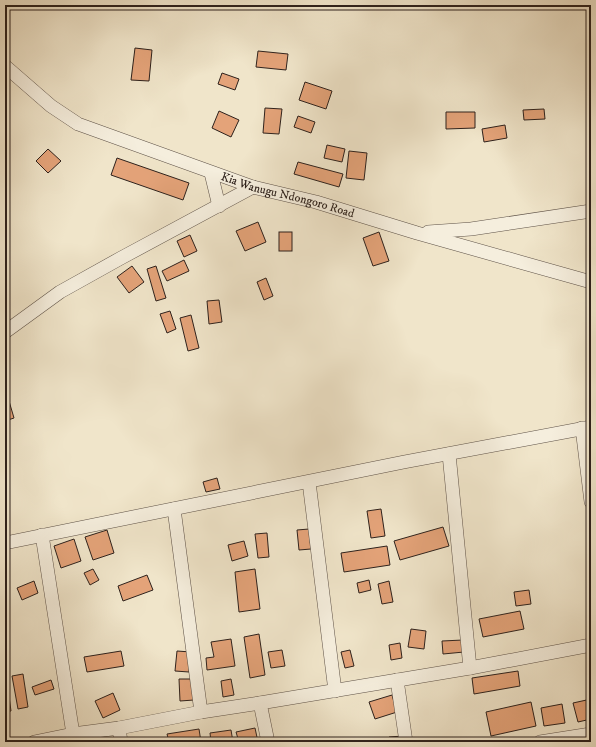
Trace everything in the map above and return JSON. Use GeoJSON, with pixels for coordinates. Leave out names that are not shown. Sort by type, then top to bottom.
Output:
{"type":"FeatureCollection","features":[{"type":"Feature","properties":{"kind":"street","name":"Kia Wanugu Ndongoro Road"},"geometry":{"type":"LineString","coordinates":[[5,66],[52,106],[78,124],[253,187],[316,202],[417,233],[591,282]]}},
{"type":"Feature","properties":{"kind":"street"},"geometry":{"type":"LineString","coordinates":[[211,173],[218,206]]}},
{"type":"Feature","properties":{"kind":"street"},"geometry":{"type":"LineString","coordinates":[[5,332],[60,292],[253,187]]}},
{"type":"Feature","properties":{"kind":"street"},"geometry":{"type":"LineString","coordinates":[[417,233],[470,229],[591,211]]}},
{"type":"Feature","properties":{"kind":"street"},"geometry":{"type":"LineString","coordinates":[[470,229],[470,248]]}},
{"type":"Feature","properties":{"kind":"street"},"geometry":{"type":"LineString","coordinates":[[5,543],[449,454],[587,428],[591,502]]}},
{"type":"Feature","properties":{"kind":"street"},"geometry":{"type":"LineString","coordinates":[[449,454],[470,668]]}},
{"type":"Feature","properties":{"kind":"street"},"geometry":{"type":"LineString","coordinates":[[309,482],[335,690]]}},
{"type":"Feature","properties":{"kind":"street"},"geometry":{"type":"LineString","coordinates":[[174,509],[201,712]]}},
{"type":"Feature","properties":{"kind":"street"},"geometry":{"type":"LineString","coordinates":[[42,535],[73,734]]}},
{"type":"Feature","properties":{"kind":"street"},"geometry":{"type":"LineString","coordinates":[[34,742],[73,734],[119,728],[201,712],[470,668],[591,645]]}},
{"type":"Feature","properties":{"kind":"street"},"geometry":{"type":"LineString","coordinates":[[397,680],[406,742]]}},
{"type":"Feature","properties":{"kind":"street"},"geometry":{"type":"LineString","coordinates":[[260,703],[268,742]]}},
{"type":"Feature","properties":{"kind":"street"},"geometry":{"type":"LineString","coordinates":[[119,728],[121,742]]}},
{"type":"Feature","properties":{"kind":"street"},"geometry":{"type":"LineString","coordinates":[[540,742],[591,734]]}},
{"type":"Feature","properties":{"kind":"building"},"geometry":{"type":"Polygon","coordinates":[[[135,48],[152,50],[149,81],[131,80],[135,48]]]}},
{"type":"Feature","properties":{"kind":"building"},"geometry":{"type":"Polygon","coordinates":[[[258,51],[288,54],[286,70],[256,67],[258,51]]]}},
{"type":"Feature","properties":{"kind":"building"},"geometry":{"type":"Polygon","coordinates":[[[222,73],[239,79],[235,90],[218,84],[222,73]]]}},
{"type":"Feature","properties":{"kind":"building"},"geometry":{"type":"Polygon","coordinates":[[[305,82],[332,91],[326,109],[299,100],[305,82]]]}},
{"type":"Feature","properties":{"kind":"building"},"geometry":{"type":"Polygon","coordinates":[[[265,108],[282,109],[279,134],[263,133],[265,108]]]}},
{"type":"Feature","properties":{"kind":"building"},"geometry":{"type":"Polygon","coordinates":[[[544,109],[545,119],[524,120],[523,110],[544,109]]]}},
{"type":"Feature","properties":{"kind":"building"},"geometry":{"type":"Polygon","coordinates":[[[219,111],[239,120],[231,137],[212,128],[219,111]]]}},
{"type":"Feature","properties":{"kind":"building"},"geometry":{"type":"Polygon","coordinates":[[[446,112],[475,112],[475,128],[446,129],[446,112]]]}},
{"type":"Feature","properties":{"kind":"building"},"geometry":{"type":"Polygon","coordinates":[[[298,116],[315,122],[311,133],[294,127],[298,116]]]}},
{"type":"Feature","properties":{"kind":"building"},"geometry":{"type":"Polygon","coordinates":[[[505,125],[507,138],[484,142],[482,129],[505,125]]]}},
{"type":"Feature","properties":{"kind":"building"},"geometry":{"type":"Polygon","coordinates":[[[327,145],[345,149],[342,162],[324,158],[327,145]]]}},
{"type":"Feature","properties":{"kind":"building"},"geometry":{"type":"Polygon","coordinates":[[[48,149],[61,161],[48,173],[36,161],[48,149]]]}},
{"type":"Feature","properties":{"kind":"building"},"geometry":{"type":"Polygon","coordinates":[[[349,151],[367,153],[364,180],[346,178],[349,151]]]}},
{"type":"Feature","properties":{"kind":"building"},"geometry":{"type":"Polygon","coordinates":[[[117,158],[189,183],[183,200],[111,175],[117,158]]]}},
{"type":"Feature","properties":{"kind":"building"},"geometry":{"type":"Polygon","coordinates":[[[298,162],[343,174],[339,187],[294,174],[298,162]]]}},
{"type":"Feature","properties":{"kind":"building"},"geometry":{"type":"Polygon","coordinates":[[[258,222],[266,242],[245,251],[236,231],[258,222]]]}},
{"type":"Feature","properties":{"kind":"building"},"geometry":{"type":"Polygon","coordinates":[[[279,232],[292,232],[292,251],[279,251],[279,232]]]}},
{"type":"Feature","properties":{"kind":"building"},"geometry":{"type":"Polygon","coordinates":[[[379,232],[389,261],[373,266],[363,238],[379,232]]]}},
{"type":"Feature","properties":{"kind":"building"},"geometry":{"type":"Polygon","coordinates":[[[190,235],[197,251],[184,257],[177,241],[190,235]]]}},
{"type":"Feature","properties":{"kind":"building"},"geometry":{"type":"Polygon","coordinates":[[[184,260],[189,271],[167,281],[162,271],[184,260]]]}},
{"type":"Feature","properties":{"kind":"building"},"geometry":{"type":"Polygon","coordinates":[[[132,266],[144,282],[129,293],[117,277],[132,266]]]}},
{"type":"Feature","properties":{"kind":"building"},"geometry":{"type":"Polygon","coordinates":[[[156,266],[166,298],[156,301],[147,269],[156,266]]]}},
{"type":"Feature","properties":{"kind":"building"},"geometry":{"type":"Polygon","coordinates":[[[266,278],[273,296],[264,300],[257,282],[266,278]]]}},
{"type":"Feature","properties":{"kind":"building"},"geometry":{"type":"Polygon","coordinates":[[[219,300],[222,322],[209,324],[207,301],[219,300]]]}},
{"type":"Feature","properties":{"kind":"building"},"geometry":{"type":"Polygon","coordinates":[[[170,311],[176,329],[167,333],[160,314],[170,311]]]}},
{"type":"Feature","properties":{"kind":"building"},"geometry":{"type":"Polygon","coordinates":[[[191,315],[199,348],[188,351],[180,318],[191,315]]]}},
{"type":"Feature","properties":{"kind":"building"},"geometry":{"type":"Polygon","coordinates":[[[9,401],[14,418],[5,421],[5,402],[9,401]]]}},
{"type":"Feature","properties":{"kind":"building"},"geometry":{"type":"Polygon","coordinates":[[[217,478],[220,489],[206,492],[203,482],[217,478]]]}},
{"type":"Feature","properties":{"kind":"building"},"geometry":{"type":"Polygon","coordinates":[[[381,509],[385,536],[371,538],[367,511],[381,509]]]}},
{"type":"Feature","properties":{"kind":"building"},"geometry":{"type":"Polygon","coordinates":[[[443,527],[449,546],[400,560],[394,541],[443,527]]]}},
{"type":"Feature","properties":{"kind":"building"},"geometry":{"type":"Polygon","coordinates":[[[309,529],[311,549],[299,550],[297,530],[309,529]]]}},
{"type":"Feature","properties":{"kind":"building"},"geometry":{"type":"Polygon","coordinates":[[[107,530],[114,553],[93,560],[85,537],[107,530]]]}},
{"type":"Feature","properties":{"kind":"building"},"geometry":{"type":"Polygon","coordinates":[[[267,533],[269,557],[258,558],[255,534],[267,533]]]}},
{"type":"Feature","properties":{"kind":"building"},"geometry":{"type":"Polygon","coordinates":[[[74,539],[81,561],[61,568],[54,546],[74,539]]]}},
{"type":"Feature","properties":{"kind":"building"},"geometry":{"type":"Polygon","coordinates":[[[244,541],[248,556],[232,561],[228,545],[244,541]]]}},
{"type":"Feature","properties":{"kind":"building"},"geometry":{"type":"Polygon","coordinates":[[[387,546],[390,565],[344,572],[341,553],[387,546]]]}},
{"type":"Feature","properties":{"kind":"building"},"geometry":{"type":"Polygon","coordinates":[[[93,569],[99,580],[90,585],[84,573],[93,569]]]}},
{"type":"Feature","properties":{"kind":"building"},"geometry":{"type":"Polygon","coordinates":[[[255,569],[260,609],[239,612],[235,572],[255,569]]]}},
{"type":"Feature","properties":{"kind":"building"},"geometry":{"type":"Polygon","coordinates":[[[147,575],[153,590],[123,601],[118,586],[147,575]]]}},
{"type":"Feature","properties":{"kind":"building"},"geometry":{"type":"Polygon","coordinates":[[[369,580],[371,590],[359,593],[357,583],[369,580]]]}},
{"type":"Feature","properties":{"kind":"building"},"geometry":{"type":"Polygon","coordinates":[[[34,581],[38,593],[22,600],[17,588],[34,581]]]}},
{"type":"Feature","properties":{"kind":"building"},"geometry":{"type":"Polygon","coordinates":[[[389,581],[393,602],[382,604],[378,584],[389,581]]]}},
{"type":"Feature","properties":{"kind":"building"},"geometry":{"type":"Polygon","coordinates":[[[529,590],[531,604],[516,606],[514,592],[529,590]]]}},
{"type":"Feature","properties":{"kind":"building"},"geometry":{"type":"Polygon","coordinates":[[[520,611],[524,629],[483,637],[479,619],[520,611]]]}},
{"type":"Feature","properties":{"kind":"building"},"geometry":{"type":"Polygon","coordinates":[[[411,629],[426,631],[424,649],[408,647],[411,629]]]}},
{"type":"Feature","properties":{"kind":"building"},"geometry":{"type":"Polygon","coordinates":[[[259,634],[265,675],[250,678],[244,637],[259,634]]]}},
{"type":"Feature","properties":{"kind":"building"},"geometry":{"type":"Polygon","coordinates":[[[231,639],[235,666],[207,670],[206,658],[214,657],[211,642],[231,639]]]}},
{"type":"Feature","properties":{"kind":"building"},"geometry":{"type":"Polygon","coordinates":[[[463,640],[464,652],[443,654],[442,641],[463,640]]]}},
{"type":"Feature","properties":{"kind":"building"},"geometry":{"type":"Polygon","coordinates":[[[400,643],[402,658],[391,660],[389,645],[400,643]]]}},
{"type":"Feature","properties":{"kind":"building"},"geometry":{"type":"Polygon","coordinates":[[[282,650],[285,666],[271,668],[268,652],[282,650]]]}},
{"type":"Feature","properties":{"kind":"building"},"geometry":{"type":"Polygon","coordinates":[[[350,650],[354,666],[345,668],[341,652],[350,650]]]}},
{"type":"Feature","properties":{"kind":"building"},"geometry":{"type":"Polygon","coordinates":[[[121,651],[124,666],[87,672],[84,657],[121,651]]]}},
{"type":"Feature","properties":{"kind":"building"},"geometry":{"type":"Polygon","coordinates":[[[177,651],[191,652],[189,672],[175,671],[177,651]]]}},
{"type":"Feature","properties":{"kind":"building"},"geometry":{"type":"Polygon","coordinates":[[[518,671],[520,686],[474,694],[472,678],[518,671]]]}},
{"type":"Feature","properties":{"kind":"building"},"geometry":{"type":"Polygon","coordinates":[[[23,674],[28,707],[18,709],[12,676],[23,674]]]}},
{"type":"Feature","properties":{"kind":"building"},"geometry":{"type":"Polygon","coordinates":[[[179,679],[193,679],[194,700],[180,701],[179,679]]]}},
{"type":"Feature","properties":{"kind":"building"},"geometry":{"type":"Polygon","coordinates":[[[231,679],[234,695],[223,697],[221,681],[231,679]]]}},
{"type":"Feature","properties":{"kind":"building"},"geometry":{"type":"Polygon","coordinates":[[[51,680],[54,689],[35,695],[32,687],[51,680]]]}},
{"type":"Feature","properties":{"kind":"building"},"geometry":{"type":"Polygon","coordinates":[[[8,689],[11,711],[5,712],[5,690],[8,689]]]}},
{"type":"Feature","properties":{"kind":"building"},"geometry":{"type":"Polygon","coordinates":[[[113,693],[120,710],[103,718],[95,701],[113,693]]]}},
{"type":"Feature","properties":{"kind":"building"},"geometry":{"type":"Polygon","coordinates":[[[392,695],[397,712],[375,719],[369,702],[392,695]]]}},
{"type":"Feature","properties":{"kind":"building"},"geometry":{"type":"Polygon","coordinates":[[[591,699],[591,719],[578,722],[573,703],[591,699]]]}},
{"type":"Feature","properties":{"kind":"building"},"geometry":{"type":"Polygon","coordinates":[[[531,702],[536,726],[491,736],[486,712],[531,702]]]}},
{"type":"Feature","properties":{"kind":"building"},"geometry":{"type":"Polygon","coordinates":[[[562,704],[565,723],[544,726],[541,708],[562,704]]]}},
{"type":"Feature","properties":{"kind":"building"},"geometry":{"type":"Polygon","coordinates":[[[255,728],[258,742],[239,742],[236,732],[255,728]]]}},
{"type":"Feature","properties":{"kind":"building"},"geometry":{"type":"Polygon","coordinates":[[[199,729],[201,742],[169,742],[167,734],[199,729]]]}},
{"type":"Feature","properties":{"kind":"building"},"geometry":{"type":"Polygon","coordinates":[[[231,730],[233,742],[223,742],[223,740],[211,742],[210,733],[231,730]]]}},
{"type":"Feature","properties":{"kind":"building"},"geometry":{"type":"Polygon","coordinates":[[[403,736],[403,742],[389,742],[389,737],[403,736]]]}}]}
